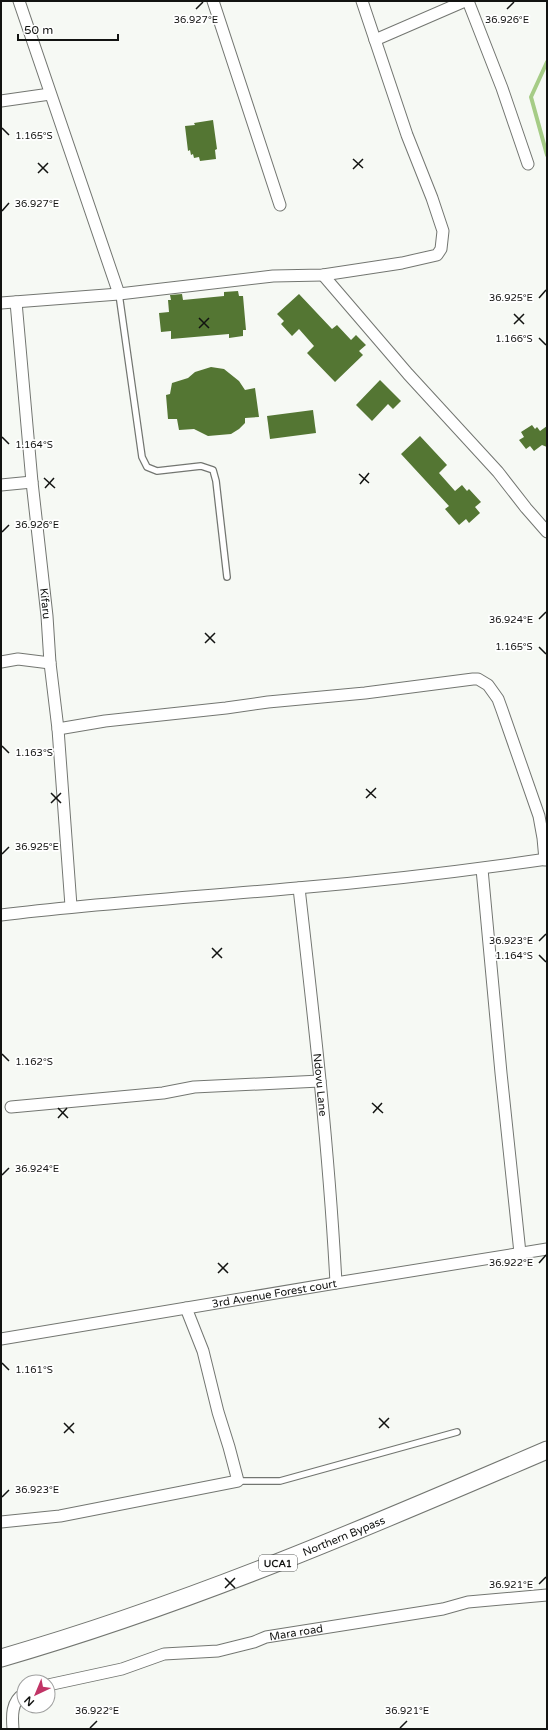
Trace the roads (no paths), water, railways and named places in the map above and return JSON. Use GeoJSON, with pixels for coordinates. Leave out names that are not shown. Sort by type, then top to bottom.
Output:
{"type":"FeatureCollection","features":[{"type":"Feature","properties":{"kind":"main road","name":"Northern Bypass"},"geometry":{"type":"LineString","coordinates":[[1,1658],[167,1606],[327,1543],[547,1450]]}},
{"type":"Feature","properties":{"kind":"street"},"geometry":{"type":"LineString","coordinates":[[19,1],[119,294]]}},
{"type":"Feature","properties":{"kind":"street"},"geometry":{"type":"LineString","coordinates":[[213,1],[280,204]]}},
{"type":"Feature","properties":{"kind":"street"},"geometry":{"type":"LineString","coordinates":[[1,303],[119,294],[273,276],[323,275],[437,255],[441,249],[443,231],[432,198],[407,135],[362,1]]}},
{"type":"Feature","properties":{"kind":"street"},"geometry":{"type":"LineString","coordinates":[[375,40],[466,1],[502,88],[528,164]]}},
{"type":"Feature","properties":{"kind":"street"},"geometry":{"type":"LineString","coordinates":[[1,100],[50,94]]}},
{"type":"Feature","properties":{"kind":"street"},"geometry":{"type":"LineString","coordinates":[[323,275],[408,374],[498,472],[547,532]]}},
{"type":"Feature","properties":{"kind":"street","name":"Kifaru"},"geometry":{"type":"LineString","coordinates":[[16,302],[32,482],[58,729],[71,906]]}},
{"type":"Feature","properties":{"kind":"street"},"geometry":{"type":"LineString","coordinates":[[1,485],[32,482]]}},
{"type":"Feature","properties":{"kind":"street"},"geometry":{"type":"LineString","coordinates":[[1,662],[18,660],[50,663]]}},
{"type":"Feature","properties":{"kind":"street"},"geometry":{"type":"LineString","coordinates":[[1,915],[71,906],[299,888],[546,860],[539,816],[502,710],[498,700],[488,685],[478,679],[365,693],[268,702],[105,721],[58,729]]}},
{"type":"Feature","properties":{"kind":"street"},"geometry":{"type":"LineString","coordinates":[[482,868],[501,1073],[520,1253]]}},
{"type":"Feature","properties":{"kind":"street","name":"Ndovu Lane"},"geometry":{"type":"LineString","coordinates":[[299,888],[320,1081],[332,1210],[336,1283]]}},
{"type":"Feature","properties":{"kind":"street"},"geometry":{"type":"LineString","coordinates":[[11,1107],[163,1093],[194,1087],[320,1081]]}},
{"type":"Feature","properties":{"kind":"street","name":"3rd Avenue Forest court"},"geometry":{"type":"LineString","coordinates":[[1,1339],[547,1249]]}},
{"type":"Feature","properties":{"kind":"street"},"geometry":{"type":"LineString","coordinates":[[1,1522],[60,1516],[238,1482],[218,1412],[203,1351],[186,1308]]}},
{"type":"Feature","properties":{"kind":"street","name":"Mara road"},"geometry":{"type":"LineString","coordinates":[[56,1683],[122,1668],[164,1654],[218,1651],[254,1642],[266,1637],[442,1609],[468,1602],[547,1595]]}},
{"type":"Feature","properties":{"kind":"street"},"geometry":{"type":"LineString","coordinates":[[13,1729],[13,1712],[16,1702]]}},
{"type":"Feature","properties":{"kind":"lane"},"geometry":{"type":"LineString","coordinates":[[119,294],[142,457],[147,467],[157,471],[201,466],[213,470],[216,481],[227,577]]}},
{"type":"Feature","properties":{"kind":"lane"},"geometry":{"type":"LineString","coordinates":[[238,1482],[280,1481],[457,1432]]}},
{"type":"Feature","properties":{"kind":"waterway"},"geometry":{"type":"LineString","coordinates":[[547,62],[531,97],[547,155]]}}]}
